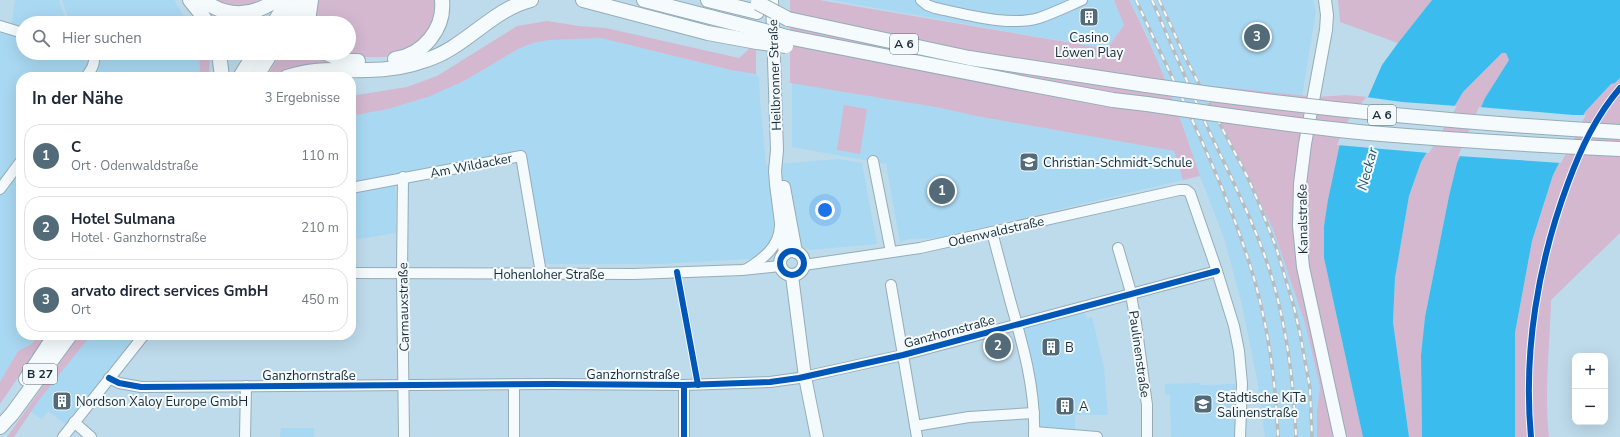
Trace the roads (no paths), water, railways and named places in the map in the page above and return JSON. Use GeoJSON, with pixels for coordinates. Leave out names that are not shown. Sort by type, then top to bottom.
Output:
{"type":"FeatureCollection","features":[{"type":"Feature","properties":{"kind":"highway"},"geometry":{"type":"LineString","coordinates":[[190,0],[202,16]]}},
{"type":"Feature","properties":{"kind":"highway"},"geometry":{"type":"LineString","coordinates":[[203,0],[220,10],[236,14],[254,12],[276,0]]}},
{"type":"Feature","properties":{"kind":"highway"},"geometry":{"type":"LineString","coordinates":[[278,16],[288,0]]}},
{"type":"Feature","properties":{"kind":"highway"},"geometry":{"type":"LineString","coordinates":[[294,16],[303,0]]}},
{"type":"Feature","properties":{"kind":"highway"},"geometry":{"type":"LineString","coordinates":[[309,16],[312,0]]}},
{"type":"Feature","properties":{"kind":"highway"},"geometry":{"type":"LineString","coordinates":[[342,60],[356,62],[389,60],[404,58],[415,53],[426,44],[438,27],[441,16],[442,0]]}},
{"type":"Feature","properties":{"kind":"highway"},"geometry":{"type":"LineString","coordinates":[[308,72],[317,70],[387,69],[427,60],[447,51],[513,6],[531,0]]}},
{"type":"Feature","properties":{"kind":"highway"},"geometry":{"type":"LineString","coordinates":[[583,0],[708,33],[757,35]]}},
{"type":"Feature","properties":{"kind":"highway","name":"A 6"},"geometry":{"type":"LineString","coordinates":[[644,0],[757,35],[786,42],[873,54],[1092,96],[1222,115],[1368,132],[1530,145],[1620,149]]}},
{"type":"Feature","properties":{"kind":"highway"},"geometry":{"type":"LineString","coordinates":[[708,0],[755,5]]}},
{"type":"Feature","properties":{"kind":"highway","name":"A 6"},"geometry":{"type":"LineString","coordinates":[[755,5],[788,19],[969,58],[1146,85],[1374,114],[1529,127],[1620,132]]}},
{"type":"Feature","properties":{"kind":"highway"},"geometry":{"type":"LineString","coordinates":[[220,60],[221,72]]}},
{"type":"Feature","properties":{"kind":"highway"},"geometry":{"type":"LineString","coordinates":[[243,72],[251,60]]}},
{"type":"Feature","properties":{"kind":"highway"},"geometry":{"type":"LineString","coordinates":[[259,72],[267,60]]}},
{"type":"Feature","properties":{"kind":"highway","name":"B 27"},"geometry":{"type":"LineString","coordinates":[[0,422],[6,410],[52,340]]}},
{"type":"Feature","properties":{"kind":"highway","name":"B 27"},"geometry":{"type":"LineString","coordinates":[[0,427],[12,414],[66,340]]}},
{"type":"Feature","properties":{"kind":"main road","name":"Heilbronner Straße"},"geometry":{"type":"LineString","coordinates":[[772,0],[777,150],[790,253]]}},
{"type":"Feature","properties":{"kind":"main road","name":"Kanalstraße"},"geometry":{"type":"LineString","coordinates":[[1325,0],[1327,15],[1326,30],[1305,144],[1300,184],[1299,226],[1303,267],[1340,437]]}},
{"type":"Feature","properties":{"kind":"main road","name":"Heilbronner Straße"},"geometry":{"type":"LineString","coordinates":[[777,150],[775,171],[780,222],[790,253]]}},
{"type":"Feature","properties":{"kind":"main road"},"geometry":{"type":"LineString","coordinates":[[790,253],[802,257],[804,265],[800,273],[792,276],[784,273],[780,266],[780,259],[790,253]]}},
{"type":"Feature","properties":{"kind":"main road"},"geometry":{"type":"LineString","coordinates":[[792,276],[805,377],[817,437]]}},
{"type":"Feature","properties":{"kind":"street"},"geometry":{"type":"LineString","coordinates":[[921,0],[927,5],[935,8],[1007,21],[1022,21],[1038,18],[1082,0]]}},
{"type":"Feature","properties":{"kind":"street"},"geometry":{"type":"LineString","coordinates":[[0,26],[16,31]]}},
{"type":"Feature","properties":{"kind":"street"},"geometry":{"type":"LineString","coordinates":[[90,72],[93,68],[95,60]]}},
{"type":"Feature","properties":{"kind":"street","name":"Am Wildacker"},"geometry":{"type":"LineString","coordinates":[[356,187],[520,156],[541,274]]}},
{"type":"Feature","properties":{"kind":"street"},"geometry":{"type":"LineString","coordinates":[[874,161],[891,252]]}},
{"type":"Feature","properties":{"kind":"street"},"geometry":{"type":"LineString","coordinates":[[0,189],[16,168]]}},
{"type":"Feature","properties":{"kind":"street","name":"Carmauxstraße"},"geometry":{"type":"LineString","coordinates":[[403,177],[402,274],[404,437]]}},
{"type":"Feature","properties":{"kind":"street","name":"Odenwaldstraße"},"geometry":{"type":"LineString","coordinates":[[804,265],[914,249],[1142,197],[1186,190],[1190,193],[1217,271]]}},
{"type":"Feature","properties":{"kind":"street"},"geometry":{"type":"LineString","coordinates":[[747,269],[764,258],[773,249],[780,232],[780,222]]}},
{"type":"Feature","properties":{"kind":"street"},"geometry":{"type":"LineString","coordinates":[[992,232],[1025,353],[1034,413],[1034,434],[1097,437]]}},
{"type":"Feature","properties":{"kind":"street","name":"Paulinenstraße"},"geometry":{"type":"LineString","coordinates":[[1118,248],[1131,294],[1140,345],[1147,405],[1147,437]]}},
{"type":"Feature","properties":{"kind":"street","name":"Hohenloher Straße"},"geometry":{"type":"LineString","coordinates":[[356,273],[634,274],[780,266]]}},
{"type":"Feature","properties":{"kind":"street"},"geometry":{"type":"LineString","coordinates":[[1217,271],[1234,326],[1239,351],[1242,384],[1240,437]]}},
{"type":"Feature","properties":{"kind":"street","name":"Ganzhornstraße"},"geometry":{"type":"LineString","coordinates":[[109,378],[119,383],[141,387],[684,385],[770,382],[805,377],[903,355],[1217,271]]}},
{"type":"Feature","properties":{"kind":"street"},"geometry":{"type":"LineString","coordinates":[[891,285],[917,437]]}},
{"type":"Feature","properties":{"kind":"street"},"geometry":{"type":"LineString","coordinates":[[63,437],[140,340]]}},
{"type":"Feature","properties":{"kind":"street"},"geometry":{"type":"LineString","coordinates":[[514,385],[514,437]]}},
{"type":"Feature","properties":{"kind":"street"},"geometry":{"type":"LineString","coordinates":[[684,385],[684,437]]}},
{"type":"Feature","properties":{"kind":"street"},"geometry":{"type":"LineString","coordinates":[[245,437],[246,386]]}},
{"type":"Feature","properties":{"kind":"street"},"geometry":{"type":"LineString","coordinates":[[915,426],[969,417],[1034,413]]}},
{"type":"Feature","properties":{"kind":"street"},"geometry":{"type":"LineString","coordinates":[[74,422],[91,437]]}},
{"type":"Feature","properties":{"kind":"water","name":"Neckar"},"geometry":{"type":"Polygon","coordinates":[[[1432,0],[1620,0],[1620,78],[1615,83],[1611,84],[1585,112],[1553,175],[1532,241],[1515,333],[1515,437],[1422,437],[1421,355],[1425,317],[1449,196],[1457,163],[1485,98],[1509,60],[1506,53],[1502,53],[1463,92],[1421,162],[1409,196],[1395,278],[1393,322],[1409,437],[1363,437],[1324,258],[1324,226],[1328,200],[1340,143],[1347,126],[1368,97],[1382,65],[1432,0]]]}},
{"type":"Feature","properties":{"kind":"railway"},"geometry":{"type":"LineString","coordinates":[[1136,0],[1201,139],[1244,246],[1260,301],[1268,339],[1274,378],[1278,437]]}},
{"type":"Feature","properties":{"kind":"railway"},"geometry":{"type":"LineString","coordinates":[[1152,0],[1244,206],[1267,262],[1278,300],[1286,339],[1292,378],[1296,437]]}},
{"type":"Feature","properties":{"kind":"railway"},"geometry":{"type":"LineString","coordinates":[[1159,0],[1186,59],[1247,176],[1276,247],[1294,307],[1300,334],[1310,388],[1312,437]]}},
{"type":"Feature","properties":{"kind":"place","name":"Casino Löwen Play"},"geometry":{"type":"Point","coordinates":[1089,17]}},
{"type":"Feature","properties":{"kind":"place","name":"arvato direct services GmbH"},"geometry":{"type":"Point","coordinates":[1257,37]}},
{"type":"Feature","properties":{"kind":"place","name":"Christian-Schmidt-Schule"},"geometry":{"type":"Point","coordinates":[1029,162]}},
{"type":"Feature","properties":{"kind":"place","name":"C"},"geometry":{"type":"Point","coordinates":[942,191]}},
{"type":"Feature","properties":{"kind":"place","name":"Hotel Sulmana"},"geometry":{"type":"Point","coordinates":[998,346]}},
{"type":"Feature","properties":{"kind":"place","name":"B"},"geometry":{"type":"Point","coordinates":[1051,347]}},
{"type":"Feature","properties":{"kind":"place","name":"Nordson Xaloy Europe GmbH"},"geometry":{"type":"Point","coordinates":[62,401]}},
{"type":"Feature","properties":{"kind":"place","name":"Städtische KiTa Salinenstraße"},"geometry":{"type":"Point","coordinates":[1203,404]}},
{"type":"Feature","properties":{"kind":"place","name":"A"},"geometry":{"type":"Point","coordinates":[1065,406]}}]}
